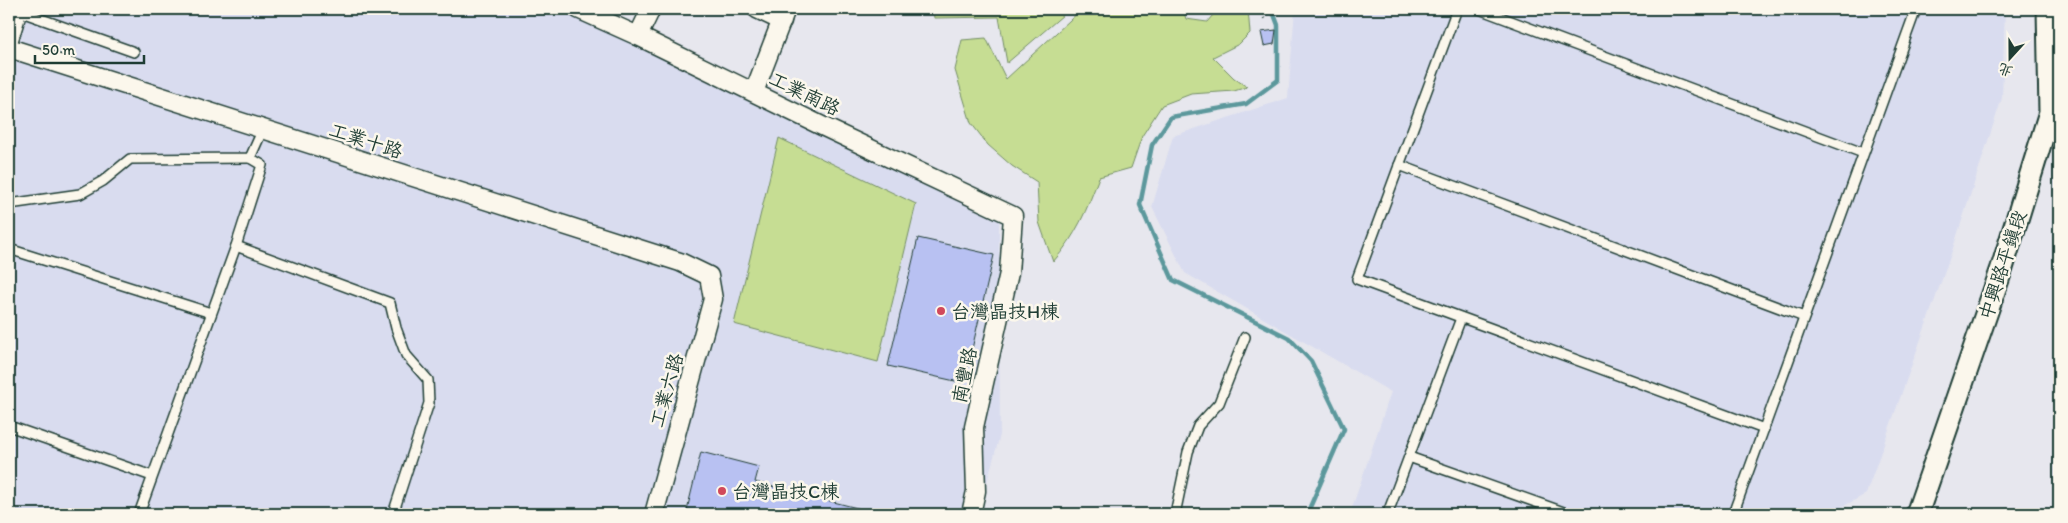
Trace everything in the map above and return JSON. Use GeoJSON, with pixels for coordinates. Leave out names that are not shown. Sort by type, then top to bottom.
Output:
{"type":"FeatureCollection","features":[{"type":"Feature","properties":{"kind":"street","name":"工業南路"},"geometry":{"type":"LineString","coordinates":[[578,9],[1013,216]]}},
{"type":"Feature","properties":{"kind":"street"},"geometry":{"type":"LineString","coordinates":[[638,36],[651,9]]}},
{"type":"Feature","properties":{"kind":"street"},"geometry":{"type":"LineString","coordinates":[[754,92],[784,15],[757,9]]}},
{"type":"Feature","properties":{"kind":"street","name":"中興路平鎮段"},"geometry":{"type":"LineString","coordinates":[[1917,514],[2055,111],[2048,9]]}},
{"type":"Feature","properties":{"kind":"street","name":"工業十路"},"geometry":{"type":"LineString","coordinates":[[10,48],[680,262],[709,276]]}},
{"type":"Feature","properties":{"kind":"street","name":"南豐路"},"geometry":{"type":"LineString","coordinates":[[971,514],[976,491],[974,427],[1008,273],[1013,216]]}},
{"type":"Feature","properties":{"kind":"street","name":"工業六路"},"geometry":{"type":"LineString","coordinates":[[654,514],[714,299],[709,276]]}},
{"type":"Feature","properties":{"kind":"lane"},"geometry":{"type":"LineString","coordinates":[[13,9],[134,52]]}},
{"type":"Feature","properties":{"kind":"lane"},"geometry":{"type":"LineString","coordinates":[[1457,9],[1357,280],[1764,430]]}},
{"type":"Feature","properties":{"kind":"lane"},"geometry":{"type":"LineString","coordinates":[[1479,9],[1863,153]]}},
{"type":"Feature","properties":{"kind":"lane"},"geometry":{"type":"LineString","coordinates":[[1733,514],[1916,9]]}},
{"type":"Feature","properties":{"kind":"lane"},"geometry":{"type":"LineString","coordinates":[[10,48],[22,12]]}},
{"type":"Feature","properties":{"kind":"lane"},"geometry":{"type":"LineString","coordinates":[[250,158],[263,129]]}},
{"type":"Feature","properties":{"kind":"lane"},"geometry":{"type":"LineString","coordinates":[[9,204],[80,194],[103,181],[130,159],[250,158],[262,165],[236,246],[139,514]]}},
{"type":"Feature","properties":{"kind":"lane"},"geometry":{"type":"LineString","coordinates":[[1399,165],[1804,317]]}},
{"type":"Feature","properties":{"kind":"lane"},"geometry":{"type":"LineString","coordinates":[[236,246],[390,303],[396,328],[406,355],[428,380],[429,403],[393,514]]}},
{"type":"Feature","properties":{"kind":"lane"},"geometry":{"type":"LineString","coordinates":[[9,249],[211,313]]}},
{"type":"Feature","properties":{"kind":"lane"},"geometry":{"type":"LineString","coordinates":[[1390,514],[1389,510],[1408,457],[1461,318]]}},
{"type":"Feature","properties":{"kind":"lane"},"geometry":{"type":"LineString","coordinates":[[1175,514],[1188,452],[1198,426],[1219,403],[1245,337]]}},
{"type":"Feature","properties":{"kind":"lane"},"geometry":{"type":"LineString","coordinates":[[9,426],[152,476]]}},
{"type":"Feature","properties":{"kind":"lane"},"geometry":{"type":"LineString","coordinates":[[1408,457],[1569,514]]}},
{"type":"Feature","properties":{"kind":"path"},"geometry":{"type":"LineString","coordinates":[[1260,9],[1265,20]]}},
{"type":"Feature","properties":{"kind":"shaded area"},"geometry":{"type":"Polygon","coordinates":[[[9,9],[575,9],[999,220],[1000,435],[978,514],[9,514],[9,9]]]}},
{"type":"Feature","properties":{"kind":"shaded area"},"geometry":{"type":"Polygon","coordinates":[[[1295,9],[2005,9],[2002,98],[1951,254],[1866,494],[1829,514],[1350,514],[1391,392],[1185,273],[1152,207],[1173,136],[1288,98],[1295,9]]]}},
{"type":"Feature","properties":{"kind":"green space"},"geometry":{"type":"Polygon","coordinates":[[[933,9],[1070,9],[1007,63],[999,17],[934,18],[933,9]]]}},
{"type":"Feature","properties":{"kind":"green space"},"geometry":{"type":"Polygon","coordinates":[[[1082,9],[1183,9],[1186,19],[1207,22],[1218,9],[1248,9],[1250,33],[1239,44],[1213,57],[1234,78],[1247,87],[1234,91],[1191,94],[1162,105],[1142,136],[1131,168],[1099,177],[1080,222],[1053,262],[1039,222],[1037,182],[1012,166],[988,145],[971,123],[955,70],[962,40],[986,38],[1006,79],[1082,9]]]}},
{"type":"Feature","properties":{"kind":"green space"},"geometry":{"type":"Polygon","coordinates":[[[779,138],[916,204],[878,362],[734,324],[779,138]]]}},
{"type":"Feature","properties":{"kind":"building"},"geometry":{"type":"Polygon","coordinates":[[[1276,30],[1274,44],[1264,46],[1261,32],[1276,30]]]}},
{"type":"Feature","properties":{"kind":"building","name":"台灣晶技H棟"},"geometry":{"type":"Polygon","coordinates":[[[918,238],[994,255],[964,383],[888,366],[918,238]]]}},
{"type":"Feature","properties":{"kind":"building","name":"台灣晶技C棟"},"geometry":{"type":"Polygon","coordinates":[[[701,452],[759,467],[755,482],[865,510],[864,514],[686,514],[701,452]]]}},
{"type":"Feature","properties":{"kind":"waterway"},"geometry":{"type":"LineString","coordinates":[[1272,9],[1278,25],[1278,80],[1246,104],[1171,117],[1152,145],[1140,205],[1173,280],[1289,338],[1311,361],[1344,429],[1307,514]]}},
{"type":"Feature","properties":{"kind":"place","name":"台灣晶技H棟"},"geometry":{"type":"Point","coordinates":[941,311]}},
{"type":"Feature","properties":{"kind":"place","name":"台灣晶技C棟"},"geometry":{"type":"Point","coordinates":[722,491]}}]}
